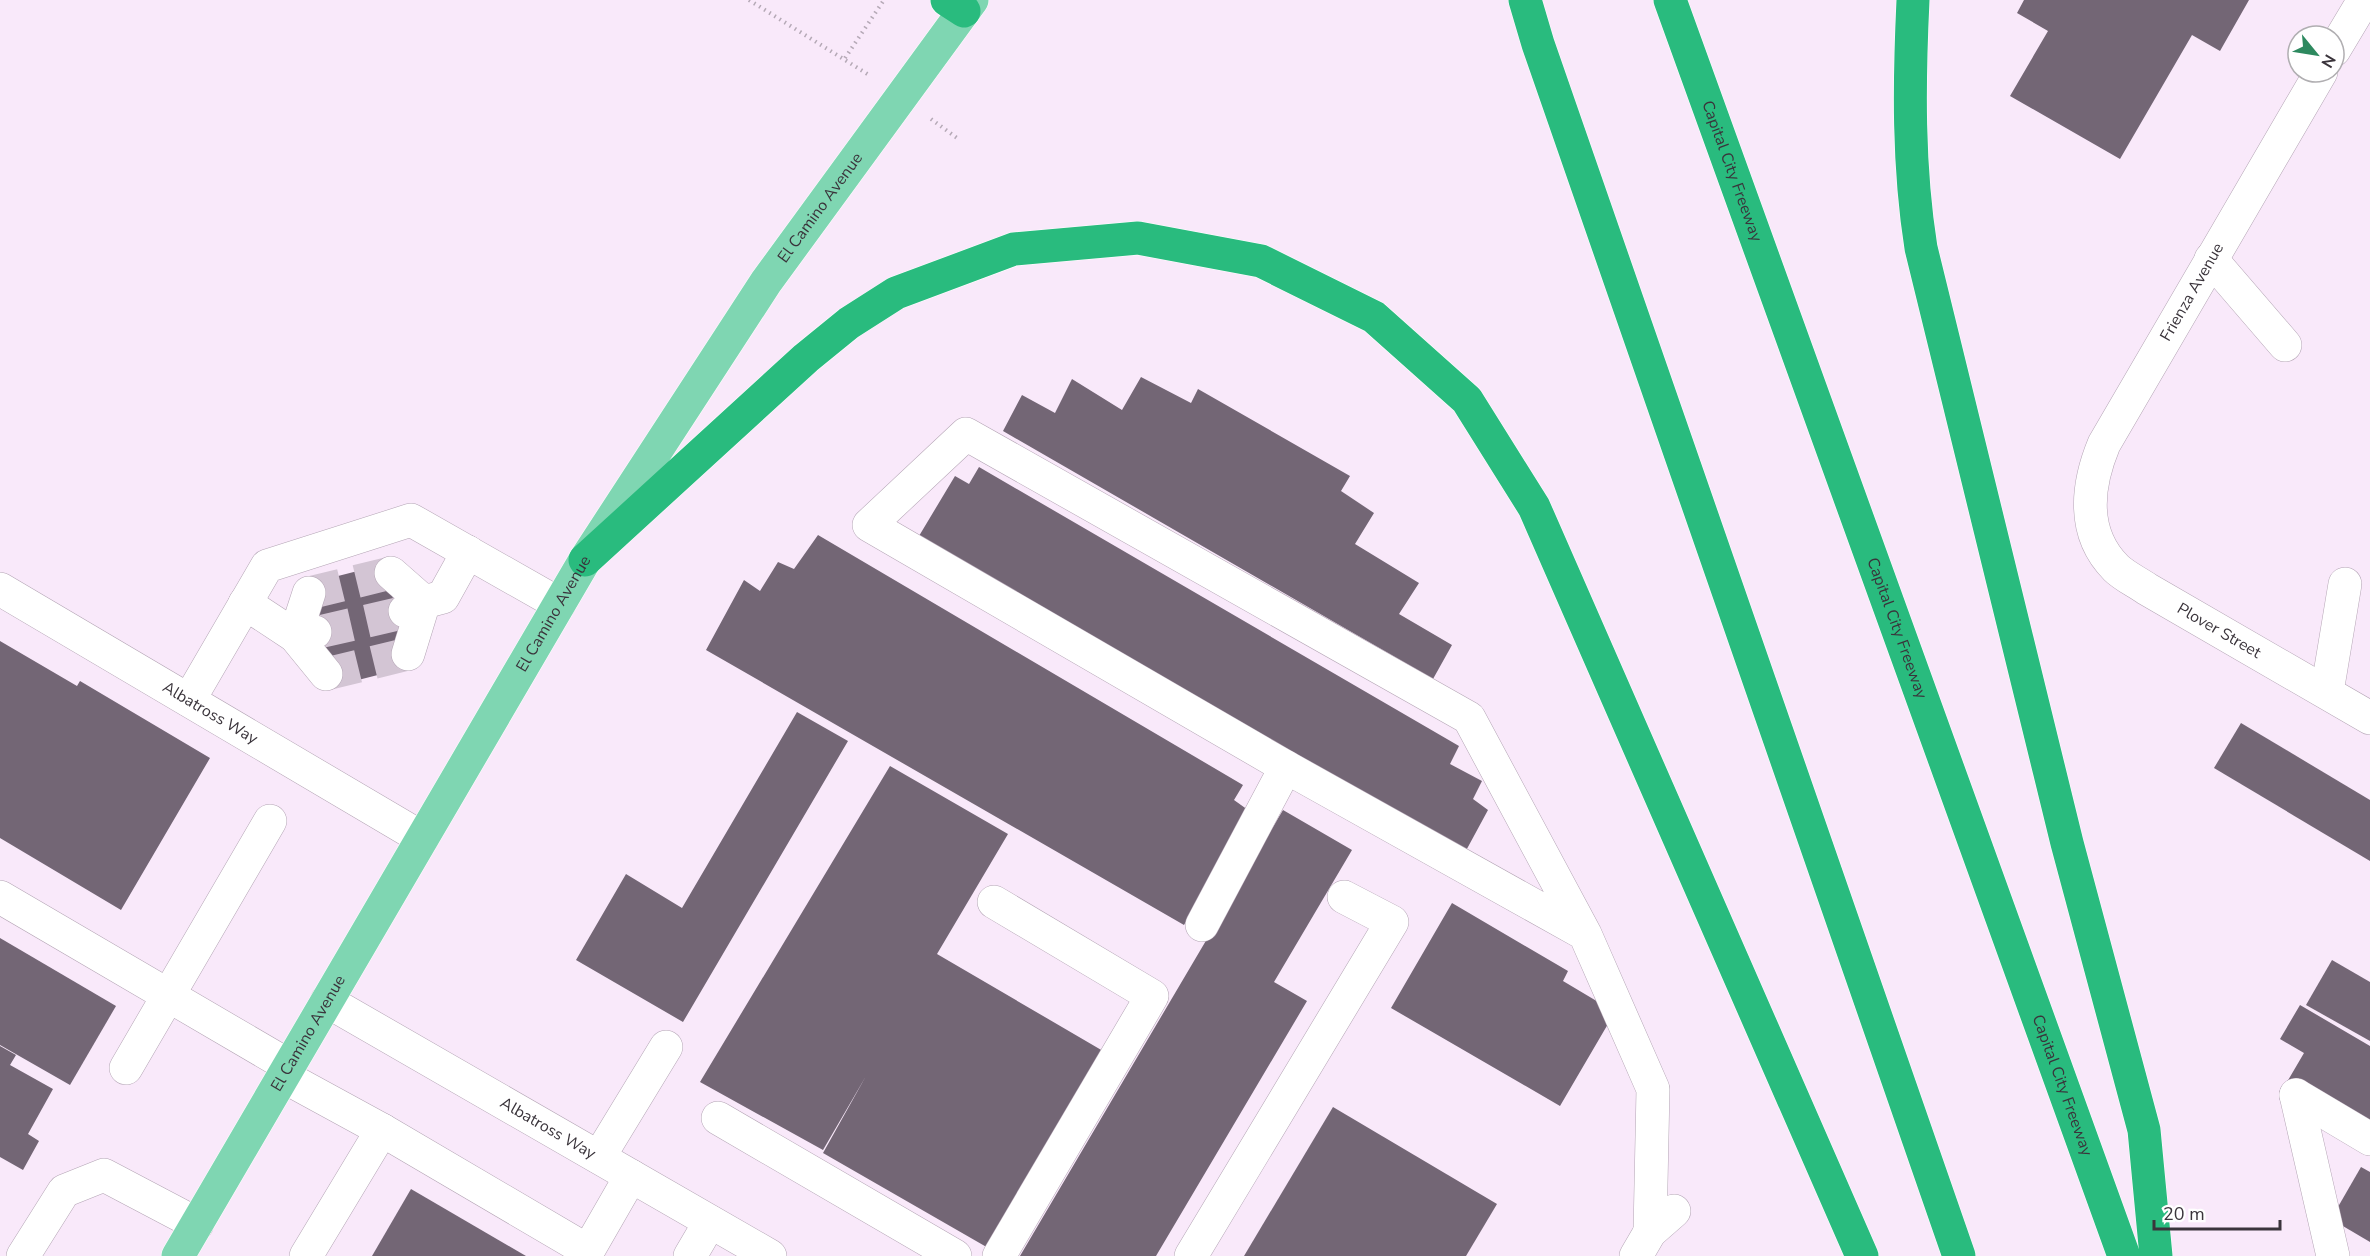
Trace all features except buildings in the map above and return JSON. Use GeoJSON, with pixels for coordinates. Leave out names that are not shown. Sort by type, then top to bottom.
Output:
{"type":"FeatureCollection","features":[{"type":"Feature","properties":{"kind":"highway"},"geometry":{"type":"LineString","coordinates":[[1518,0],[1538,44]]}},
{"type":"Feature","properties":{"kind":"highway"},"geometry":{"type":"LineString","coordinates":[[1525,0],[1538,44],[1959,1256]]}},
{"type":"Feature","properties":{"kind":"highway","name":"Capital City Freeway"},"geometry":{"type":"LineString","coordinates":[[1670,0],[2124,1256]]}},
{"type":"Feature","properties":{"kind":"highway"},"geometry":{"type":"LineString","coordinates":[[1913,0],[1910,132],[1913,197],[1921,248],[2067,843],[2144,1130],[2156,1256]]}},
{"type":"Feature","properties":{"kind":"highway"},"geometry":{"type":"LineString","coordinates":[[585,560],[797,366],[849,323],[896,293],[1014,249],[1138,238],[1262,261],[1374,317],[1467,400],[1534,507],[1862,1256]]}},
{"type":"Feature","properties":{"kind":"main road","name":"El Camino Avenue"},"geometry":{"type":"LineString","coordinates":[[178,1256],[585,560],[766,282],[900,98],[961,4]]}},
{"type":"Feature","properties":{"kind":"street"},"geometry":{"type":"LineString","coordinates":[[2346,30],[2364,0]]}},
{"type":"Feature","properties":{"kind":"street","name":"Frienza Avenue"},"geometry":{"type":"LineString","coordinates":[[2090,521],[2089,495],[2094,468],[2104,444],[2314,84]]}},
{"type":"Feature","properties":{"kind":"street"},"geometry":{"type":"LineString","coordinates":[[2211,259],[2284,345]]}},
{"type":"Feature","properties":{"kind":"street"},"geometry":{"type":"LineString","coordinates":[[1585,934],[1286,767],[869,525],[966,434],[1469,718],[1585,934],[1653,1089],[1643,1244]]}},
{"type":"Feature","properties":{"kind":"street"},"geometry":{"type":"LineString","coordinates":[[189,700],[267,566],[411,520],[559,604]]}},
{"type":"Feature","properties":{"kind":"street","name":"Plover Street"},"geometry":{"type":"LineString","coordinates":[[2090,521],[2100,544],[2115,567],[2147,589],[2370,718]]}},
{"type":"Feature","properties":{"kind":"street"},"geometry":{"type":"LineString","coordinates":[[413,607],[443,597],[468,552]]}},
{"type":"Feature","properties":{"kind":"street"},"geometry":{"type":"LineString","coordinates":[[391,573],[413,607],[408,654]]}},
{"type":"Feature","properties":{"kind":"street"},"geometry":{"type":"LineString","coordinates":[[2327,693],[2345,584]]}},
{"type":"Feature","properties":{"kind":"street","name":"Albatross Way"},"geometry":{"type":"LineString","coordinates":[[0,589],[422,838]]}},
{"type":"Feature","properties":{"kind":"street"},"geometry":{"type":"LineString","coordinates":[[309,593],[307,634],[326,674]]}},
{"type":"Feature","properties":{"kind":"street"},"geometry":{"type":"LineString","coordinates":[[245,603],[307,634]]}},
{"type":"Feature","properties":{"kind":"street"},"geometry":{"type":"LineString","coordinates":[[1202,926],[1286,767]]}},
{"type":"Feature","properties":{"kind":"street"},"geometry":{"type":"LineString","coordinates":[[126,1068],[270,821]]}},
{"type":"Feature","properties":{"kind":"street"},"geometry":{"type":"LineString","coordinates":[[0,897],[168,995],[286,1071],[586,1253],[631,1176]]}},
{"type":"Feature","properties":{"kind":"street"},"geometry":{"type":"LineString","coordinates":[[1191,1256],[1392,922],[1344,897]]}},
{"type":"Feature","properties":{"kind":"street"},"geometry":{"type":"LineString","coordinates":[[994,902],[1152,996],[999,1256]]}},
{"type":"Feature","properties":{"kind":"street","name":"Albatross Way"},"geometry":{"type":"LineString","coordinates":[[327,1001],[770,1256]]}},
{"type":"Feature","properties":{"kind":"street"},"geometry":{"type":"LineString","coordinates":[[598,1157],[666,1047]]}},
{"type":"Feature","properties":{"kind":"street"},"geometry":{"type":"LineString","coordinates":[[2339,1252],[2296,1095],[2370,1139]]}},
{"type":"Feature","properties":{"kind":"street"},"geometry":{"type":"LineString","coordinates":[[718,1118],[956,1256]]}},
{"type":"Feature","properties":{"kind":"street"},"geometry":{"type":"LineString","coordinates":[[306,1256],[382,1130]]}},
{"type":"Feature","properties":{"kind":"street"},"geometry":{"type":"LineString","coordinates":[[22,1256],[64,1191],[104,1175],[197,1224]]}},
{"type":"Feature","properties":{"kind":"street"},"geometry":{"type":"LineString","coordinates":[[1643,1244],[1674,1211]]}},
{"type":"Feature","properties":{"kind":"street"},"geometry":{"type":"LineString","coordinates":[[690,1256],[710,1222]]}},
{"type":"Feature","properties":{"kind":"path"},"geometry":{"type":"LineString","coordinates":[[749,0],[845,58],[957,138]]}},
{"type":"Feature","properties":{"kind":"path"},"geometry":{"type":"LineString","coordinates":[[845,58],[884,0]]}},
{"type":"Feature","properties":{"kind":"tunnel"},"geometry":{"type":"LineString","coordinates":[[309,593],[391,573]]}},
{"type":"Feature","properties":{"kind":"tunnel"},"geometry":{"type":"LineString","coordinates":[[319,632],[402,613]]}},
{"type":"Feature","properties":{"kind":"tunnel"},"geometry":{"type":"LineString","coordinates":[[326,674],[408,654]]}}]}
